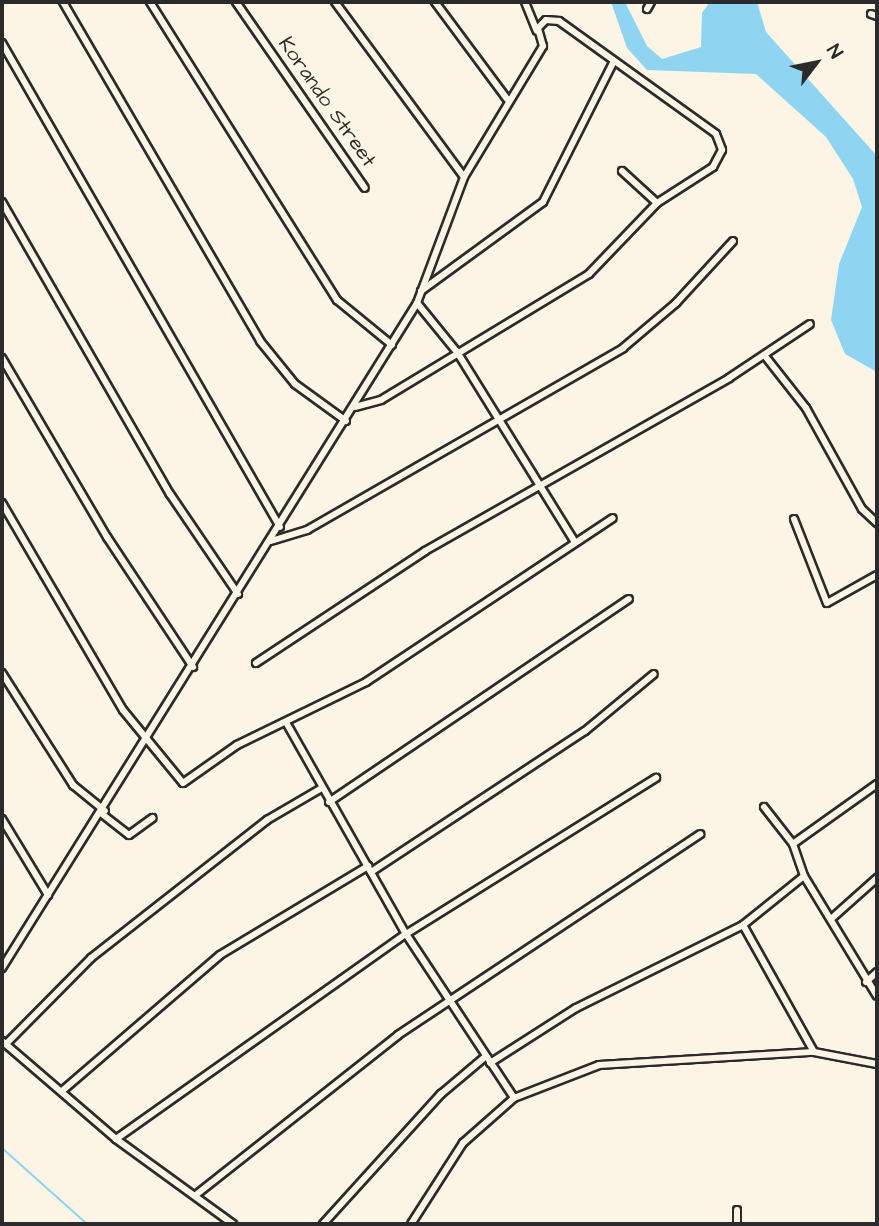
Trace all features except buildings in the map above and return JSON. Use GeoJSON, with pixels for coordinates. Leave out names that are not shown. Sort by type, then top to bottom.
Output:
{"type":"FeatureCollection","features":[{"type":"Feature","properties":{"kind":"street"},"geometry":{"type":"LineString","coordinates":[[63,2],[260,341],[295,384],[346,421]]}},
{"type":"Feature","properties":{"kind":"street"},"geometry":{"type":"LineString","coordinates":[[150,2],[337,300],[392,345]]}},
{"type":"Feature","properties":{"kind":"street","name":"Korando Street"},"geometry":{"type":"LineString","coordinates":[[236,2],[365,188]]}},
{"type":"Feature","properties":{"kind":"street"},"geometry":{"type":"LineString","coordinates":[[335,2],[464,177]]}},
{"type":"Feature","properties":{"kind":"street"},"geometry":{"type":"LineString","coordinates":[[435,2],[507,99]]}},
{"type":"Feature","properties":{"kind":"street"},"geometry":{"type":"LineString","coordinates":[[525,2],[543,46]]}},
{"type":"Feature","properties":{"kind":"street"},"geometry":{"type":"LineString","coordinates":[[647,9],[651,2]]}},
{"type":"Feature","properties":{"kind":"street"},"geometry":{"type":"LineString","coordinates":[[3,964],[104,812],[143,739],[193,667],[392,345],[416,303],[464,177],[507,99],[543,46],[538,28],[546,20],[559,21],[613,63],[704,121],[720,141],[713,167],[657,203],[589,274],[374,404],[355,407]]}},
{"type":"Feature","properties":{"kind":"street"},"geometry":{"type":"LineString","coordinates":[[2,43],[280,527]]}},
{"type":"Feature","properties":{"kind":"street"},"geometry":{"type":"LineString","coordinates":[[421,291],[543,202],[613,63]]}},
{"type":"Feature","properties":{"kind":"street"},"geometry":{"type":"LineString","coordinates":[[621,171],[657,203]]}},
{"type":"Feature","properties":{"kind":"street"},"geometry":{"type":"LineString","coordinates":[[2,202],[170,494],[238,594]]}},
{"type":"Feature","properties":{"kind":"street"},"geometry":{"type":"LineString","coordinates":[[271,541],[307,530],[498,420],[651,327],[733,241]]}},
{"type":"Feature","properties":{"kind":"street"},"geometry":{"type":"LineString","coordinates":[[416,303],[457,352],[575,542]]}},
{"type":"Feature","properties":{"kind":"street"},"geometry":{"type":"LineString","coordinates":[[256,663],[368,586],[765,356],[810,324]]}},
{"type":"Feature","properties":{"kind":"street"},"geometry":{"type":"LineString","coordinates":[[765,356],[806,408],[862,509],[877,523]]}},
{"type":"Feature","properties":{"kind":"street"},"geometry":{"type":"LineString","coordinates":[[2,358],[113,548],[193,667]]}},
{"type":"Feature","properties":{"kind":"street"},"geometry":{"type":"LineString","coordinates":[[2,503],[143,739],[183,783],[237,746],[287,724],[378,675],[613,518]]}},
{"type":"Feature","properties":{"kind":"street"},"geometry":{"type":"LineString","coordinates":[[794,519],[827,603],[877,575]]}},
{"type":"Feature","properties":{"kind":"street"},"geometry":{"type":"LineString","coordinates":[[328,802],[629,599]]}},
{"type":"Feature","properties":{"kind":"street"},"geometry":{"type":"LineString","coordinates":[[2,673],[73,785],[129,835],[152,818]]}},
{"type":"Feature","properties":{"kind":"street"},"geometry":{"type":"LineString","coordinates":[[62,1091],[220,955],[369,869],[585,731],[654,674]]}},
{"type":"Feature","properties":{"kind":"street"},"geometry":{"type":"LineString","coordinates":[[287,724],[320,789],[406,934],[514,1098]]}},
{"type":"Feature","properties":{"kind":"street"},"geometry":{"type":"LineString","coordinates":[[116,1139],[406,934],[656,778]]}},
{"type":"Feature","properties":{"kind":"street"},"geometry":{"type":"LineString","coordinates":[[793,844],[877,784]]}},
{"type":"Feature","properties":{"kind":"street"},"geometry":{"type":"LineString","coordinates":[[233,1224],[197,1194],[116,1139],[4,1043],[91,958],[267,820],[320,789]]}},
{"type":"Feature","properties":{"kind":"street"},"geometry":{"type":"LineString","coordinates":[[764,807],[793,844],[804,876],[866,982],[877,996]]}},
{"type":"Feature","properties":{"kind":"street"},"geometry":{"type":"LineString","coordinates":[[2,818],[48,895]]}},
{"type":"Feature","properties":{"kind":"street"},"geometry":{"type":"LineString","coordinates":[[197,1194],[359,1063],[700,834]]}},
{"type":"Feature","properties":{"kind":"street"},"geometry":{"type":"LineString","coordinates":[[323,1224],[441,1094],[487,1060],[576,1007],[743,925],[804,876]]}},
{"type":"Feature","properties":{"kind":"street"},"geometry":{"type":"LineString","coordinates":[[831,919],[877,878]]}},
{"type":"Feature","properties":{"kind":"street"},"geometry":{"type":"LineString","coordinates":[[743,925],[814,1052]]}},
{"type":"Feature","properties":{"kind":"street"},"geometry":{"type":"LineString","coordinates":[[866,982],[877,972]]}},
{"type":"Feature","properties":{"kind":"street"},"geometry":{"type":"LineString","coordinates":[[411,1224],[463,1143],[514,1098],[599,1065],[814,1052],[877,1064]]}},
{"type":"Feature","properties":{"kind":"street"},"geometry":{"type":"LineString","coordinates":[[737,1210],[737,1224]]}},
{"type":"Feature","properties":{"kind":"water"},"geometry":{"type":"Polygon","coordinates":[[[611,2],[625,2],[647,46],[662,59],[701,47],[702,13],[710,2],[757,2],[766,32],[877,156],[877,372],[845,354],[831,320],[839,264],[862,207],[853,179],[826,137],[756,74],[647,70],[627,48],[611,2]]]}},
{"type":"Feature","properties":{"kind":"waterway"},"geometry":{"type":"LineString","coordinates":[[2,1148],[87,1224]]}}]}
